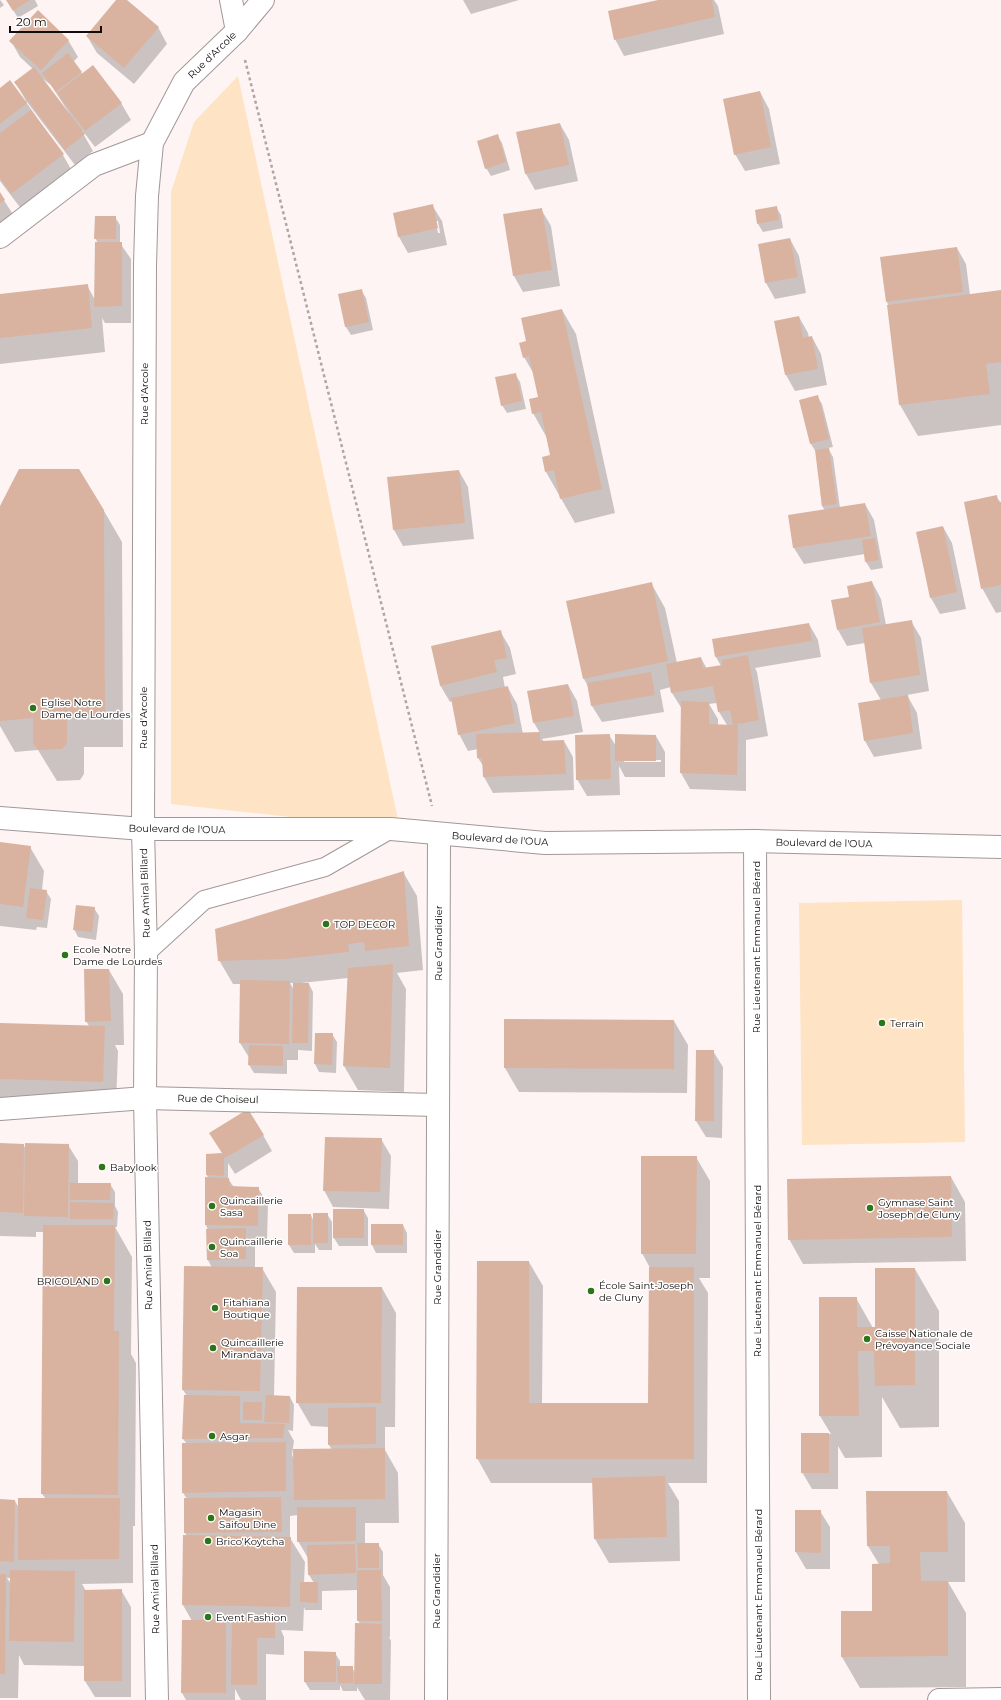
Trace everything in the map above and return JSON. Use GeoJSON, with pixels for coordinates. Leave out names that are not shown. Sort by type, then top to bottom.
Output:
{"type":"FeatureCollection","features":[{"type":"Feature","properties":{"kind":"street"},"geometry":{"type":"LineString","coordinates":[[232,0],[237,31]]}},
{"type":"Feature","properties":{"kind":"street","name":"Rue d'Arcole"},"geometry":{"type":"LineString","coordinates":[[143,829],[145,265],[147,196],[152,143],[184,82],[237,31],[264,0]]}},
{"type":"Feature","properties":{"kind":"street"},"geometry":{"type":"LineString","coordinates":[[0,237],[94,165],[152,143]]}},
{"type":"Feature","properties":{"kind":"street","name":"Boulevard de l'OUA"},"geometry":{"type":"LineString","coordinates":[[0,818],[143,829],[391,829],[545,843],[755,841],[1001,847]]}},
{"type":"Feature","properties":{"kind":"street","name":"Rue Amiral Billard"},"geometry":{"type":"LineString","coordinates":[[143,829],[146,953],[145,1098],[157,1700]]}},
{"type":"Feature","properties":{"kind":"street","name":"Rue Grandidier"},"geometry":{"type":"LineString","coordinates":[[436,1700],[439,834]]}},
{"type":"Feature","properties":{"kind":"street","name":"Rue Lieutenant Emmanuel Bérard"},"geometry":{"type":"LineString","coordinates":[[755,841],[758,1700]]}},
{"type":"Feature","properties":{"kind":"street","name":"Rue de Choiseul"},"geometry":{"type":"LineString","coordinates":[[0,1110],[145,1098],[437,1105]]}},
{"type":"Feature","properties":{"kind":"street"},"geometry":{"type":"LineString","coordinates":[[939,1700],[1001,1699]]}},
{"type":"Feature","properties":{"kind":"lane"},"geometry":{"type":"LineString","coordinates":[[146,953],[204,900],[325,867],[391,829]]}},
{"type":"Feature","properties":{"kind":"path"},"geometry":{"type":"LineString","coordinates":[[237,31],[439,834]]}},
{"type":"Feature","properties":{"kind":"shaded area"},"geometry":{"type":"Polygon","coordinates":[[[238,76],[400,829],[171,804],[171,192],[194,122],[238,76]]]}},
{"type":"Feature","properties":{"kind":"shaded area","name":"Terrain"},"geometry":{"type":"Polygon","coordinates":[[[962,900],[965,1142],[802,1145],[799,903],[962,900]]]}},
{"type":"Feature","properties":{"kind":"building"},"geometry":{"type":"Polygon","coordinates":[[[6,0],[30,0],[13,11],[6,0]]]}},
{"type":"Feature","properties":{"kind":"building"},"geometry":{"type":"Polygon","coordinates":[[[116,0],[127,0],[159,27],[124,68],[86,36],[116,0]]]}},
{"type":"Feature","properties":{"kind":"building"},"geometry":{"type":"Polygon","coordinates":[[[658,0],[712,0],[715,17],[614,40],[608,11],[658,0]]]}},
{"type":"Feature","properties":{"kind":"building"},"geometry":{"type":"Polygon","coordinates":[[[38,10],[69,40],[41,70],[9,41],[38,10]]]}},
{"type":"Feature","properties":{"kind":"building"},"geometry":{"type":"Polygon","coordinates":[[[68,53],[82,72],[56,92],[42,73],[68,53]]]}},
{"type":"Feature","properties":{"kind":"building"},"geometry":{"type":"Polygon","coordinates":[[[93,65],[122,103],[85,131],[57,93],[93,65]]]}},
{"type":"Feature","properties":{"kind":"building"},"geometry":{"type":"Polygon","coordinates":[[[34,67],[85,134],[65,150],[14,82],[34,67]]]}},
{"type":"Feature","properties":{"kind":"building"},"geometry":{"type":"Polygon","coordinates":[[[10,80],[27,103],[0,124],[0,88],[10,80]]]}},
{"type":"Feature","properties":{"kind":"building"},"geometry":{"type":"Polygon","coordinates":[[[760,91],[771,147],[734,155],[723,99],[760,91]]]}},
{"type":"Feature","properties":{"kind":"building"},"geometry":{"type":"Polygon","coordinates":[[[31,110],[64,154],[11,194],[0,178],[0,133],[31,110]]]}},
{"type":"Feature","properties":{"kind":"building"},"geometry":{"type":"Polygon","coordinates":[[[560,123],[569,165],[525,174],[516,132],[560,123]]]}},
{"type":"Feature","properties":{"kind":"building"},"geometry":{"type":"Polygon","coordinates":[[[498,134],[506,162],[485,169],[477,141],[498,134]]]}},
{"type":"Feature","properties":{"kind":"building"},"geometry":{"type":"Polygon","coordinates":[[[0,192],[5,200],[0,203],[0,192]]]}},
{"type":"Feature","properties":{"kind":"building"},"geometry":{"type":"Polygon","coordinates":[[[433,204],[438,228],[398,237],[393,213],[433,204]]]}},
{"type":"Feature","properties":{"kind":"building"},"geometry":{"type":"Polygon","coordinates":[[[777,206],[779,220],[757,224],[755,210],[777,206]]]}},
{"type":"Feature","properties":{"kind":"building"},"geometry":{"type":"Polygon","coordinates":[[[542,208],[552,270],[513,276],[503,214],[542,208]]]}},
{"type":"Feature","properties":{"kind":"building"},"geometry":{"type":"Polygon","coordinates":[[[95,216],[116,216],[116,239],[94,239],[95,216]]]}},
{"type":"Feature","properties":{"kind":"building"},"geometry":{"type":"Polygon","coordinates":[[[790,238],[798,277],[765,283],[758,244],[790,238]]]}},
{"type":"Feature","properties":{"kind":"building"},"geometry":{"type":"Polygon","coordinates":[[[95,242],[122,242],[122,306],[94,307],[95,242]]]}},
{"type":"Feature","properties":{"kind":"building"},"geometry":{"type":"Polygon","coordinates":[[[957,247],[963,292],[886,302],[880,257],[957,247]]]}},
{"type":"Feature","properties":{"kind":"building"},"geometry":{"type":"Polygon","coordinates":[[[88,284],[92,328],[0,338],[0,294],[88,284]]]}},
{"type":"Feature","properties":{"kind":"building"},"geometry":{"type":"Polygon","coordinates":[[[362,289],[369,322],[345,327],[338,294],[362,289]]]}},
{"type":"Feature","properties":{"kind":"building"},"geometry":{"type":"Polygon","coordinates":[[[1001,290],[1001,362],[986,364],[990,394],[899,405],[887,305],[1001,290]]]}},
{"type":"Feature","properties":{"kind":"building"},"geometry":{"type":"Polygon","coordinates":[[[562,309],[602,489],[560,499],[554,470],[545,472],[542,457],[550,455],[541,412],[532,414],[529,399],[538,397],[529,356],[523,358],[519,343],[526,341],[521,318],[562,309]]]}},
{"type":"Feature","properties":{"kind":"building"},"geometry":{"type":"Polygon","coordinates":[[[799,316],[803,338],[812,336],[818,369],[785,375],[774,321],[799,316]]]}},
{"type":"Feature","properties":{"kind":"building"},"geometry":{"type":"Polygon","coordinates":[[[516,373],[522,401],[501,406],[495,377],[516,373]]]}},
{"type":"Feature","properties":{"kind":"building"},"geometry":{"type":"Polygon","coordinates":[[[818,395],[829,439],[810,444],[799,400],[818,395]]]}},
{"type":"Feature","properties":{"kind":"building"},"geometry":{"type":"Polygon","coordinates":[[[829,448],[837,504],[822,506],[815,450],[829,448]]]}},
{"type":"Feature","properties":{"kind":"building"},"geometry":{"type":"Polygon","coordinates":[[[19,469],[79,469],[104,510],[105,716],[67,716],[67,743],[62,749],[38,750],[33,743],[33,718],[0,721],[0,506],[19,469]]]}},
{"type":"Feature","properties":{"kind":"building"},"geometry":{"type":"Polygon","coordinates":[[[459,470],[465,523],[393,530],[387,477],[459,470]]]}},
{"type":"Feature","properties":{"kind":"building"},"geometry":{"type":"Polygon","coordinates":[[[997,495],[998,502],[1001,502],[1001,585],[981,589],[964,502],[997,495]]]}},
{"type":"Feature","properties":{"kind":"building"},"geometry":{"type":"Polygon","coordinates":[[[865,503],[871,536],[793,548],[788,515],[865,503]]]}},
{"type":"Feature","properties":{"kind":"building"},"geometry":{"type":"Polygon","coordinates":[[[943,526],[957,592],[930,598],[916,532],[943,526]]]}},
{"type":"Feature","properties":{"kind":"building"},"geometry":{"type":"Polygon","coordinates":[[[875,538],[879,560],[865,562],[862,540],[875,538]]]}},
{"type":"Feature","properties":{"kind":"building"},"geometry":{"type":"Polygon","coordinates":[[[872,581],[880,622],[837,630],[831,600],[849,597],[847,586],[872,581]]]}},
{"type":"Feature","properties":{"kind":"building"},"geometry":{"type":"Polygon","coordinates":[[[652,582],[668,661],[583,679],[566,601],[652,582]]]}},
{"type":"Feature","properties":{"kind":"building"},"geometry":{"type":"Polygon","coordinates":[[[912,620],[920,675],[870,683],[862,628],[912,620]]]}},
{"type":"Feature","properties":{"kind":"building"},"geometry":{"type":"Polygon","coordinates":[[[809,623],[812,641],[715,657],[712,639],[809,623]]]}},
{"type":"Feature","properties":{"kind":"building"},"geometry":{"type":"Polygon","coordinates":[[[501,630],[507,658],[494,660],[497,672],[440,686],[431,646],[501,630]]]}},
{"type":"Feature","properties":{"kind":"building"},"geometry":{"type":"Polygon","coordinates":[[[748,655],[759,720],[733,725],[730,710],[718,712],[713,686],[671,693],[666,664],[701,657],[703,668],[722,665],[722,660],[748,655]]]}},
{"type":"Feature","properties":{"kind":"building"},"geometry":{"type":"Polygon","coordinates":[[[651,672],[655,695],[591,706],[587,683],[651,672]]]}},
{"type":"Feature","properties":{"kind":"building"},"geometry":{"type":"Polygon","coordinates":[[[568,684],[574,716],[533,723],[527,691],[568,684]]]}},
{"type":"Feature","properties":{"kind":"building"},"geometry":{"type":"Polygon","coordinates":[[[508,686],[515,723],[458,735],[451,698],[508,686]]]}},
{"type":"Feature","properties":{"kind":"building"},"geometry":{"type":"Polygon","coordinates":[[[908,695],[913,733],[864,741],[858,703],[908,695]]]}},
{"type":"Feature","properties":{"kind":"building"},"geometry":{"type":"Polygon","coordinates":[[[681,701],[709,702],[709,724],[738,725],[737,775],[680,773],[681,701]]]}},
{"type":"Feature","properties":{"kind":"building"},"geometry":{"type":"Polygon","coordinates":[[[540,732],[540,741],[564,740],[566,774],[483,777],[482,758],[477,758],[476,734],[540,732]]]}},
{"type":"Feature","properties":{"kind":"building"},"geometry":{"type":"Polygon","coordinates":[[[610,734],[611,779],[576,780],[575,735],[610,734]]]}},
{"type":"Feature","properties":{"kind":"building"},"geometry":{"type":"Polygon","coordinates":[[[615,734],[656,735],[656,761],[615,761],[615,734]]]}},
{"type":"Feature","properties":{"kind":"building"},"geometry":{"type":"Polygon","coordinates":[[[0,842],[31,846],[23,907],[0,904],[0,842]]]}},
{"type":"Feature","properties":{"kind":"building"},"geometry":{"type":"Polygon","coordinates":[[[404,871],[409,946],[365,951],[364,942],[348,944],[349,952],[285,959],[218,961],[215,929],[404,871]]]}},
{"type":"Feature","properties":{"kind":"building"},"geometry":{"type":"Polygon","coordinates":[[[30,888],[47,890],[43,920],[26,918],[30,888]]]}},
{"type":"Feature","properties":{"kind":"building"},"geometry":{"type":"Polygon","coordinates":[[[76,905],[95,907],[92,932],[73,930],[76,905]]]}},
{"type":"Feature","properties":{"kind":"building"},"geometry":{"type":"Polygon","coordinates":[[[393,964],[390,1068],[343,1066],[348,968],[393,964]]]}},
{"type":"Feature","properties":{"kind":"building"},"geometry":{"type":"Polygon","coordinates":[[[84,969],[109,969],[111,1021],[85,1022],[84,969]]]}},
{"type":"Feature","properties":{"kind":"building"},"geometry":{"type":"Polygon","coordinates":[[[240,980],[290,981],[289,1044],[239,1043],[240,980]]]}},
{"type":"Feature","properties":{"kind":"building"},"geometry":{"type":"Polygon","coordinates":[[[293,983],[309,983],[308,1043],[292,1043],[293,983]]]}},
{"type":"Feature","properties":{"kind":"building"},"geometry":{"type":"Polygon","coordinates":[[[504,1019],[674,1020],[674,1069],[504,1068],[504,1019]]]}},
{"type":"Feature","properties":{"kind":"building"},"geometry":{"type":"Polygon","coordinates":[[[0,1023],[105,1026],[103,1082],[0,1079],[0,1023]]]}},
{"type":"Feature","properties":{"kind":"building"},"geometry":{"type":"Polygon","coordinates":[[[315,1033],[333,1033],[332,1065],[314,1064],[315,1033]]]}},
{"type":"Feature","properties":{"kind":"building"},"geometry":{"type":"Polygon","coordinates":[[[249,1045],[283,1046],[283,1066],[248,1065],[249,1045]]]}},
{"type":"Feature","properties":{"kind":"building"},"geometry":{"type":"Polygon","coordinates":[[[696,1050],[714,1050],[714,1121],[695,1121],[696,1050]]]}},
{"type":"Feature","properties":{"kind":"building"},"geometry":{"type":"Polygon","coordinates":[[[248,1109],[264,1135],[225,1158],[224,1157],[224,1176],[206,1175],[206,1154],[222,1153],[209,1133],[248,1109]]]}},
{"type":"Feature","properties":{"kind":"building"},"geometry":{"type":"Polygon","coordinates":[[[325,1137],[382,1138],[380,1192],[323,1191],[325,1137]]]}},
{"type":"Feature","properties":{"kind":"building"},"geometry":{"type":"Polygon","coordinates":[[[0,1143],[24,1144],[23,1213],[0,1212],[0,1143]]]}},
{"type":"Feature","properties":{"kind":"building"},"geometry":{"type":"Polygon","coordinates":[[[25,1143],[69,1144],[68,1217],[24,1216],[25,1143]]]}},
{"type":"Feature","properties":{"kind":"building"},"geometry":{"type":"Polygon","coordinates":[[[641,1156],[697,1156],[696,1254],[641,1254],[641,1156]]]}},
{"type":"Feature","properties":{"kind":"building","name":"Gymnase Saint Joseph de Cluny"},"geometry":{"type":"Polygon","coordinates":[[[951,1176],[952,1237],[788,1240],[787,1179],[951,1176]]]}},
{"type":"Feature","properties":{"kind":"building"},"geometry":{"type":"Polygon","coordinates":[[[205,1177],[229,1178],[230,1186],[259,1187],[258,1226],[205,1225],[205,1177]]]}},
{"type":"Feature","properties":{"kind":"building"},"geometry":{"type":"Polygon","coordinates":[[[70,1183],[111,1183],[110,1200],[70,1200],[70,1183]]]}},
{"type":"Feature","properties":{"kind":"building"},"geometry":{"type":"Polygon","coordinates":[[[70,1202],[114,1203],[113,1219],[70,1219],[70,1202]]]}},
{"type":"Feature","properties":{"kind":"building"},"geometry":{"type":"Polygon","coordinates":[[[333,1209],[364,1209],[364,1238],[333,1238],[333,1209]]]}},
{"type":"Feature","properties":{"kind":"building"},"geometry":{"type":"Polygon","coordinates":[[[313,1213],[328,1213],[328,1243],[313,1243],[313,1213]]]}},
{"type":"Feature","properties":{"kind":"building"},"geometry":{"type":"Polygon","coordinates":[[[288,1214],[311,1214],[311,1245],[288,1245],[288,1214]]]}},
{"type":"Feature","properties":{"kind":"building"},"geometry":{"type":"Polygon","coordinates":[[[371,1224],[403,1224],[403,1245],[371,1245],[371,1224]]]}},
{"type":"Feature","properties":{"kind":"building"},"geometry":{"type":"Polygon","coordinates":[[[43,1225],[115,1225],[114,1331],[119,1331],[118,1495],[41,1494],[43,1225]]]}},
{"type":"Feature","properties":{"kind":"building"},"geometry":{"type":"Polygon","coordinates":[[[246,1228],[246,1259],[207,1260],[206,1229],[246,1228]]]}},
{"type":"Feature","properties":{"kind":"building"},"geometry":{"type":"Polygon","coordinates":[[[477,1261],[529,1261],[529,1403],[648,1403],[649,1267],[694,1267],[694,1459],[476,1459],[477,1261]]]}},
{"type":"Feature","properties":{"kind":"building"},"geometry":{"type":"Polygon","coordinates":[[[184,1266],[263,1267],[260,1391],[182,1390],[184,1266]]]}},
{"type":"Feature","properties":{"kind":"building","name":"Caisse Nationale de Prévoyance Sociale"},"geometry":{"type":"Polygon","coordinates":[[[875,1268],[915,1268],[915,1385],[875,1386],[874,1351],[858,1351],[859,1416],[819,1416],[819,1297],[857,1297],[857,1327],[875,1327],[875,1268]]]}},
{"type":"Feature","properties":{"kind":"building"},"geometry":{"type":"Polygon","coordinates":[[[297,1287],[382,1287],[381,1403],[296,1403],[297,1287]]]}},
{"type":"Feature","properties":{"kind":"building"},"geometry":{"type":"Polygon","coordinates":[[[184,1395],[240,1396],[240,1423],[285,1424],[283,1438],[182,1439],[184,1395]]]}},
{"type":"Feature","properties":{"kind":"building"},"geometry":{"type":"Polygon","coordinates":[[[266,1395],[290,1396],[289,1423],[264,1422],[266,1395]]]}},
{"type":"Feature","properties":{"kind":"building"},"geometry":{"type":"Polygon","coordinates":[[[243,1402],[262,1402],[262,1420],[243,1420],[243,1402]]]}},
{"type":"Feature","properties":{"kind":"building"},"geometry":{"type":"Polygon","coordinates":[[[376,1407],[376,1444],[328,1445],[328,1408],[376,1407]]]}},
{"type":"Feature","properties":{"kind":"building"},"geometry":{"type":"Polygon","coordinates":[[[801,1433],[829,1433],[829,1473],[801,1473],[801,1433]]]}},
{"type":"Feature","properties":{"kind":"building"},"geometry":{"type":"Polygon","coordinates":[[[286,1442],[286,1491],[182,1493],[182,1443],[286,1442]]]}},
{"type":"Feature","properties":{"kind":"building"},"geometry":{"type":"Polygon","coordinates":[[[385,1448],[385,1499],[294,1500],[293,1449],[385,1448]]]}},
{"type":"Feature","properties":{"kind":"building"},"geometry":{"type":"Polygon","coordinates":[[[665,1476],[667,1537],[594,1539],[592,1478],[665,1476]]]}},
{"type":"Feature","properties":{"kind":"building"},"geometry":{"type":"Polygon","coordinates":[[[866,1491],[947,1491],[948,1552],[920,1552],[921,1581],[948,1581],[948,1656],[841,1657],[841,1611],[872,1611],[872,1564],[890,1563],[890,1546],[867,1546],[866,1491]]]}},
{"type":"Feature","properties":{"kind":"building"},"geometry":{"type":"Polygon","coordinates":[[[281,1497],[282,1532],[184,1533],[184,1498],[281,1497]]]}},
{"type":"Feature","properties":{"kind":"building"},"geometry":{"type":"Polygon","coordinates":[[[18,1498],[120,1498],[119,1559],[18,1560],[18,1498]]]}},
{"type":"Feature","properties":{"kind":"building"},"geometry":{"type":"Polygon","coordinates":[[[0,1499],[15,1500],[14,1562],[0,1561],[0,1499]]]}},
{"type":"Feature","properties":{"kind":"building"},"geometry":{"type":"Polygon","coordinates":[[[297,1507],[356,1507],[356,1541],[297,1542],[297,1507]]]}},
{"type":"Feature","properties":{"kind":"building"},"geometry":{"type":"Polygon","coordinates":[[[795,1510],[821,1510],[821,1553],[795,1552],[795,1510]]]}},
{"type":"Feature","properties":{"kind":"building"},"geometry":{"type":"Polygon","coordinates":[[[183,1535],[291,1537],[290,1607],[182,1605],[183,1535]]]}},
{"type":"Feature","properties":{"kind":"building"},"geometry":{"type":"Polygon","coordinates":[[[357,1543],[379,1543],[379,1568],[358,1568],[357,1543]]]}},
{"type":"Feature","properties":{"kind":"building"},"geometry":{"type":"Polygon","coordinates":[[[355,1544],[356,1573],[308,1575],[307,1545],[355,1544]]]}},
{"type":"Feature","properties":{"kind":"building"},"geometry":{"type":"Polygon","coordinates":[[[10,1570],[75,1571],[74,1642],[9,1641],[10,1570]]]}},
{"type":"Feature","properties":{"kind":"building"},"geometry":{"type":"Polygon","coordinates":[[[357,1570],[381,1570],[382,1621],[357,1621],[357,1570]]]}},
{"type":"Feature","properties":{"kind":"building"},"geometry":{"type":"Polygon","coordinates":[[[0,1574],[6,1574],[5,1674],[0,1674],[0,1574]]]}},
{"type":"Feature","properties":{"kind":"building"},"geometry":{"type":"Polygon","coordinates":[[[300,1582],[318,1582],[318,1603],[300,1602],[300,1582]]]}},
{"type":"Feature","properties":{"kind":"building"},"geometry":{"type":"Polygon","coordinates":[[[122,1589],[122,1681],[84,1681],[84,1590],[122,1589]]]}},
{"type":"Feature","properties":{"kind":"building"},"geometry":{"type":"Polygon","coordinates":[[[232,1619],[275,1619],[275,1638],[257,1638],[257,1685],[231,1685],[232,1619]]]}},
{"type":"Feature","properties":{"kind":"building"},"geometry":{"type":"Polygon","coordinates":[[[182,1620],[226,1620],[226,1693],[181,1693],[182,1620]]]}},
{"type":"Feature","properties":{"kind":"building"},"geometry":{"type":"Polygon","coordinates":[[[355,1623],[382,1624],[382,1684],[354,1684],[355,1623]]]}},
{"type":"Feature","properties":{"kind":"building"},"geometry":{"type":"Polygon","coordinates":[[[304,1651],[336,1652],[336,1682],[304,1682],[304,1651]]]}},
{"type":"Feature","properties":{"kind":"building"},"geometry":{"type":"Polygon","coordinates":[[[337,1666],[353,1666],[353,1683],[338,1683],[337,1666]]]}},
{"type":"Feature","properties":{"kind":"place","name":"Eglise Notre Dame de Lourdes"},"geometry":{"type":"Point","coordinates":[33,708]}},
{"type":"Feature","properties":{"kind":"place","name":"TOP DECOR"},"geometry":{"type":"Point","coordinates":[326,924]}},
{"type":"Feature","properties":{"kind":"place","name":"Ecole Notre Dame de Lourdes"},"geometry":{"type":"Point","coordinates":[65,955]}},
{"type":"Feature","properties":{"kind":"place","name":"Terrain"},"geometry":{"type":"Point","coordinates":[882,1023]}},
{"type":"Feature","properties":{"kind":"place","name":"Babylook"},"geometry":{"type":"Point","coordinates":[102,1167]}},
{"type":"Feature","properties":{"kind":"place","name":"Quincaillerie Sasa"},"geometry":{"type":"Point","coordinates":[212,1206]}},
{"type":"Feature","properties":{"kind":"place","name":"Gymnase Saint Joseph de Cluny"},"geometry":{"type":"Point","coordinates":[870,1208]}},
{"type":"Feature","properties":{"kind":"place","name":"Quincaillerie Soa"},"geometry":{"type":"Point","coordinates":[212,1247]}},
{"type":"Feature","properties":{"kind":"place","name":"BRICOLAND"},"geometry":{"type":"Point","coordinates":[107,1281]}},
{"type":"Feature","properties":{"kind":"place","name":"École Saint-Joseph de Cluny"},"geometry":{"type":"Point","coordinates":[591,1291]}},
{"type":"Feature","properties":{"kind":"place","name":"Fitahiana Boutique"},"geometry":{"type":"Point","coordinates":[215,1308]}},
{"type":"Feature","properties":{"kind":"place","name":"Caisse Nationale de Prévoyance Sociale"},"geometry":{"type":"Point","coordinates":[867,1339]}},
{"type":"Feature","properties":{"kind":"place","name":"Quincaillerie Mirandava"},"geometry":{"type":"Point","coordinates":[213,1348]}},
{"type":"Feature","properties":{"kind":"place","name":"Asgar"},"geometry":{"type":"Point","coordinates":[212,1436]}},
{"type":"Feature","properties":{"kind":"place","name":"Magasin Saifou Dine"},"geometry":{"type":"Point","coordinates":[211,1518]}},
{"type":"Feature","properties":{"kind":"place","name":"Brico'Koytcha"},"geometry":{"type":"Point","coordinates":[208,1541]}},
{"type":"Feature","properties":{"kind":"place","name":"Event Fashion"},"geometry":{"type":"Point","coordinates":[208,1617]}}]}
